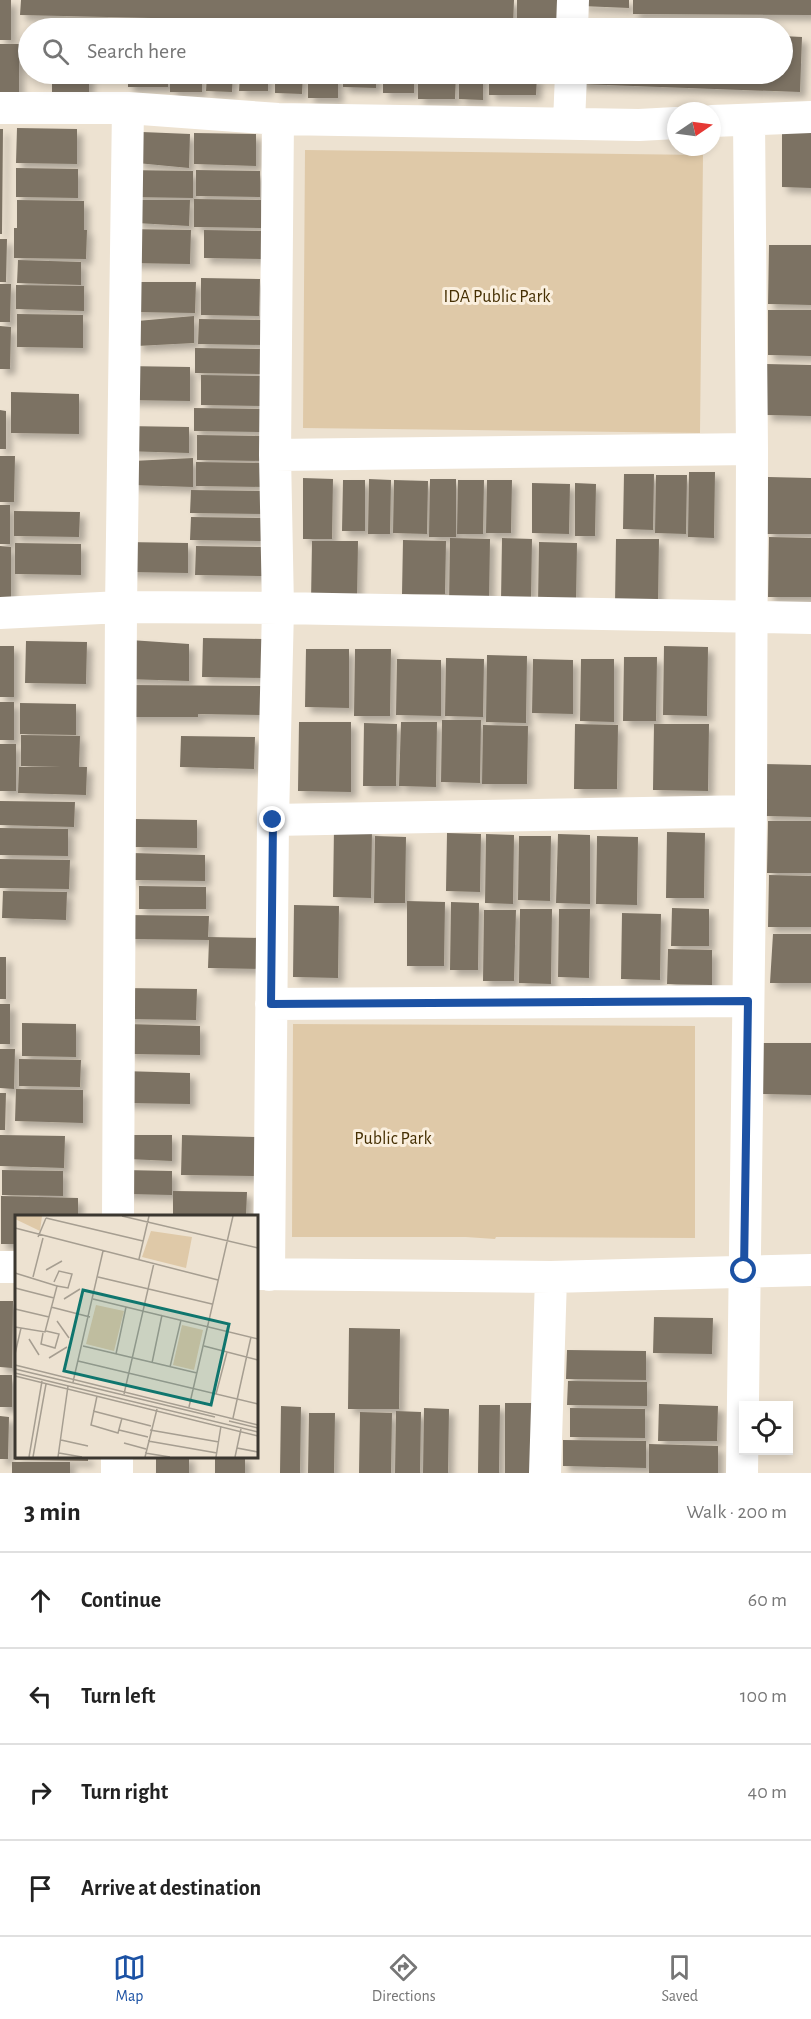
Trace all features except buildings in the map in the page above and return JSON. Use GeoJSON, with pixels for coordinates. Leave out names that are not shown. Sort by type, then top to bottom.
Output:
{"type":"FeatureCollection","features":[{"type":"Feature","properties":{"kind":"street"},"geometry":{"type":"LineString","coordinates":[[572,18],[573,0]]}},
{"type":"Feature","properties":{"kind":"street"},"geometry":{"type":"LineString","coordinates":[[569,123],[571,84]]}},
{"type":"Feature","properties":{"kind":"street"},"geometry":{"type":"LineString","coordinates":[[0,108],[128,108],[278,119],[639,125],[667,123]]}},
{"type":"Feature","properties":{"kind":"street"},"geometry":{"type":"LineString","coordinates":[[118,1215],[121,607],[128,108]]}},
{"type":"Feature","properties":{"kind":"street"},"geometry":{"type":"LineString","coordinates":[[721,121],[811,117]]}},
{"type":"Feature","properties":{"kind":"street"},"geometry":{"type":"LineString","coordinates":[[278,119],[275,455],[278,608],[271,1004],[263,1275],[550,1277],[811,1270]]}},
{"type":"Feature","properties":{"kind":"street"},"geometry":{"type":"LineString","coordinates":[[742,1473],[751,811],[752,449],[749,120]]}},
{"type":"Feature","properties":{"kind":"street"},"geometry":{"type":"LineString","coordinates":[[275,455],[752,449]]}},
{"type":"Feature","properties":{"kind":"street"},"geometry":{"type":"LineString","coordinates":[[0,613],[121,607],[811,618]]}},
{"type":"Feature","properties":{"kind":"street"},"geometry":{"type":"LineString","coordinates":[[273,820],[751,811]]}},
{"type":"Feature","properties":{"kind":"street"},"geometry":{"type":"LineString","coordinates":[[271,1004],[748,1001]]}},
{"type":"Feature","properties":{"kind":"street"},"geometry":{"type":"LineString","coordinates":[[0,1268],[15,1267]]}},
{"type":"Feature","properties":{"kind":"street"},"geometry":{"type":"LineString","coordinates":[[545,1473],[550,1277]]}},
{"type":"Feature","properties":{"kind":"green space","name":"IDA Public Park"},"geometry":{"type":"Polygon","coordinates":[[[305,150],[703,156],[700,433],[303,428],[305,150]]]}},
{"type":"Feature","properties":{"kind":"green space","name":"Public Park"},"geometry":{"type":"Polygon","coordinates":[[[293,1024],[695,1026],[695,1238],[292,1237],[293,1024]]]}},
{"type":"Feature","properties":{"kind":"route"},"geometry":{"type":"LineString","coordinates":[[273,820],[271,1004],[748,1001],[744,1271]]}}]}
